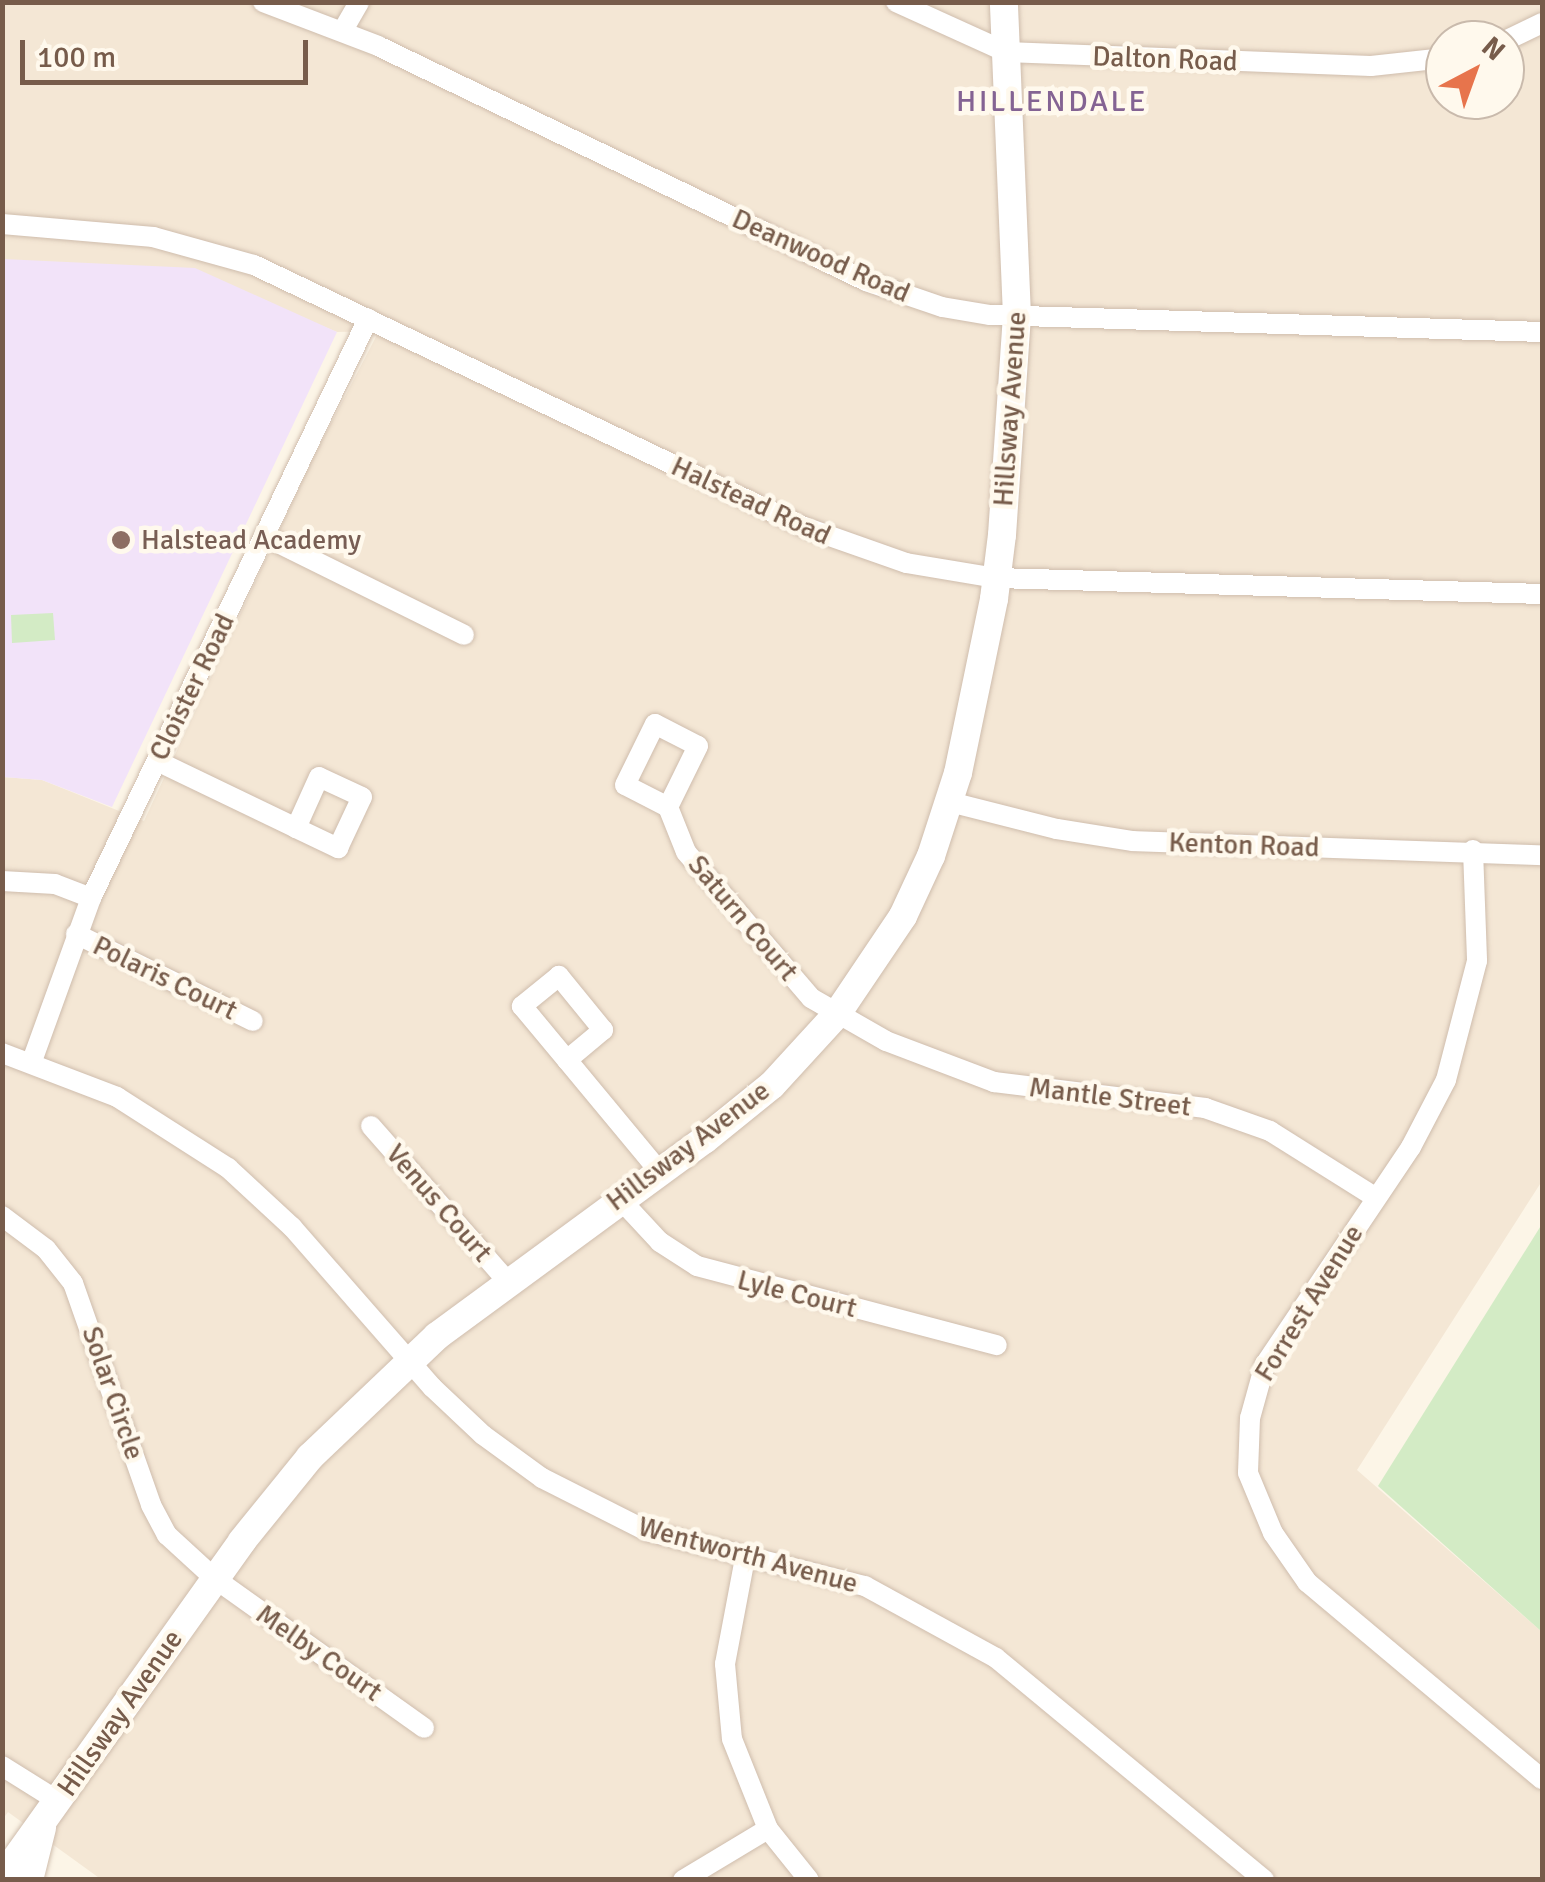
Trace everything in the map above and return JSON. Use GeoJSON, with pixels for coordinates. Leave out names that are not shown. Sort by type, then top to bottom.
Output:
{"type":"FeatureCollection","features":[{"type":"Feature","properties":{"kind":"street","name":"Deanwood Road"},"geometry":{"type":"LineString","coordinates":[[263,2],[343,30],[866,281],[942,307],[1017,316],[1542,332]]}},
{"type":"Feature","properties":{"kind":"street"},"geometry":{"type":"LineString","coordinates":[[343,30],[359,2]]}},
{"type":"Feature","properties":{"kind":"street","name":"Dalton Road"},"geometry":{"type":"LineString","coordinates":[[896,2],[1006,52],[1370,66],[1425,60]]}},
{"type":"Feature","properties":{"kind":"street","name":"Hillsway Avenue"},"geometry":{"type":"LineString","coordinates":[[2,1878],[214,1578],[310,1457],[408,1361],[508,1280],[750,1104],[837,1014],[903,916],[950,802],[997,578],[1017,316],[1004,2]]}},
{"type":"Feature","properties":{"kind":"street","name":"Halstead Road"},"geometry":{"type":"LineString","coordinates":[[2,224],[115,231],[188,244],[254,265],[840,543],[939,570],[997,578],[1542,594]]}},
{"type":"Feature","properties":{"kind":"street","name":"Cloister Road"},"geometry":{"type":"LineString","coordinates":[[32,1061],[91,898],[368,319]]}},
{"type":"Feature","properties":{"kind":"street"},"geometry":{"type":"LineString","coordinates":[[264,536],[464,634]]}},
{"type":"Feature","properties":{"kind":"street"},"geometry":{"type":"LineString","coordinates":[[156,761],[296,828]]}},
{"type":"Feature","properties":{"kind":"street","name":"Kenton Road"},"geometry":{"type":"LineString","coordinates":[[950,802],[1057,829],[1133,841],[1542,855]]}},
{"type":"Feature","properties":{"kind":"street","name":"Saturn Court"},"geometry":{"type":"LineString","coordinates":[[668,807],[686,852],[811,998],[837,1014]]}},
{"type":"Feature","properties":{"kind":"street","name":"Forrest Avenue"},"geometry":{"type":"LineString","coordinates":[[1474,850],[1477,961],[1466,1018],[1432,1110],[1266,1364],[1250,1418],[1248,1474],[1273,1533],[1307,1582],[1542,1778]]}},
{"type":"Feature","properties":{"kind":"street"},"geometry":{"type":"LineString","coordinates":[[2,881],[54,884],[91,898]]}},
{"type":"Feature","properties":{"kind":"street","name":"Polaris Court"},"geometry":{"type":"LineString","coordinates":[[76,934],[253,1021]]}},
{"type":"Feature","properties":{"kind":"street","name":"Mantle Street"},"geometry":{"type":"LineString","coordinates":[[837,1014],[917,1057],[994,1082],[1071,1094],[1179,1102],[1238,1118],[1296,1146],[1376,1197]]}},
{"type":"Feature","properties":{"kind":"street","name":"Wentworth Avenue"},"geometry":{"type":"LineString","coordinates":[[2,1053],[32,1061],[153,1116],[228,1168],[292,1227],[408,1361],[483,1435],[575,1498],[647,1531],[865,1586],[996,1658],[1264,1880]]}},
{"type":"Feature","properties":{"kind":"street"},"geometry":{"type":"LineString","coordinates":[[567,1060],[659,1171]]}},
{"type":"Feature","properties":{"kind":"street","name":"Venus Court"},"geometry":{"type":"LineString","coordinates":[[371,1126],[508,1280]]}},
{"type":"Feature","properties":{"kind":"street","name":"Lyle Court"},"geometry":{"type":"LineString","coordinates":[[620,1199],[660,1242],[698,1266],[997,1345]]}},
{"type":"Feature","properties":{"kind":"street","name":"Solar Circle"},"geometry":{"type":"LineString","coordinates":[[2,1216],[46,1249],[73,1282],[151,1505],[176,1546],[214,1578]]}},
{"type":"Feature","properties":{"kind":"street"},"geometry":{"type":"LineString","coordinates":[[745,1558],[726,1664],[727,1710],[740,1764],[768,1829],[809,1880]]}},
{"type":"Feature","properties":{"kind":"street","name":"Melby Court"},"geometry":{"type":"LineString","coordinates":[[214,1578],[424,1728]]}},
{"type":"Feature","properties":{"kind":"street"},"geometry":{"type":"LineString","coordinates":[[2,1766],[58,1801]]}},
{"type":"Feature","properties":{"kind":"street","name":"Hillsway Avenue"},"geometry":{"type":"LineString","coordinates":[[29,1880],[42,1826]]}},
{"type":"Feature","properties":{"kind":"street"},"geometry":{"type":"LineString","coordinates":[[683,1880],[768,1829]]}},
{"type":"Feature","properties":{"kind":"shaded area"},"geometry":{"type":"Polygon","coordinates":[[[3,3],[1542,3],[1542,1181],[1357,1470],[1542,1632],[1542,1879],[102,1880],[8,1812],[3,1819],[3,777],[42,780],[144,821],[313,458],[379,331],[337,332],[190,271],[3,260],[3,3]]]}},
{"type":"Feature","properties":{"kind":"shaded area","name":"Halstead Academy"},"geometry":{"type":"Polygon","coordinates":[[[3,259],[195,268],[337,332],[112,807],[42,780],[3,777],[3,259]]]}},
{"type":"Feature","properties":{"kind":"green space"},"geometry":{"type":"Polygon","coordinates":[[[53,613],[55,640],[12,643],[11,615],[53,613]]]}},
{"type":"Feature","properties":{"kind":"green space"},"geometry":{"type":"Polygon","coordinates":[[[1542,1224],[1542,1632],[1378,1486],[1542,1224]]]}},
{"type":"Feature","properties":{"kind":"place","name":"Halstead Academy"},"geometry":{"type":"Point","coordinates":[121,540]}},
{"type":"Feature","properties":{"kind":"district","name":"HILLENDALE"},"geometry":{"type":"Point","coordinates":[1052,102]}}]}
